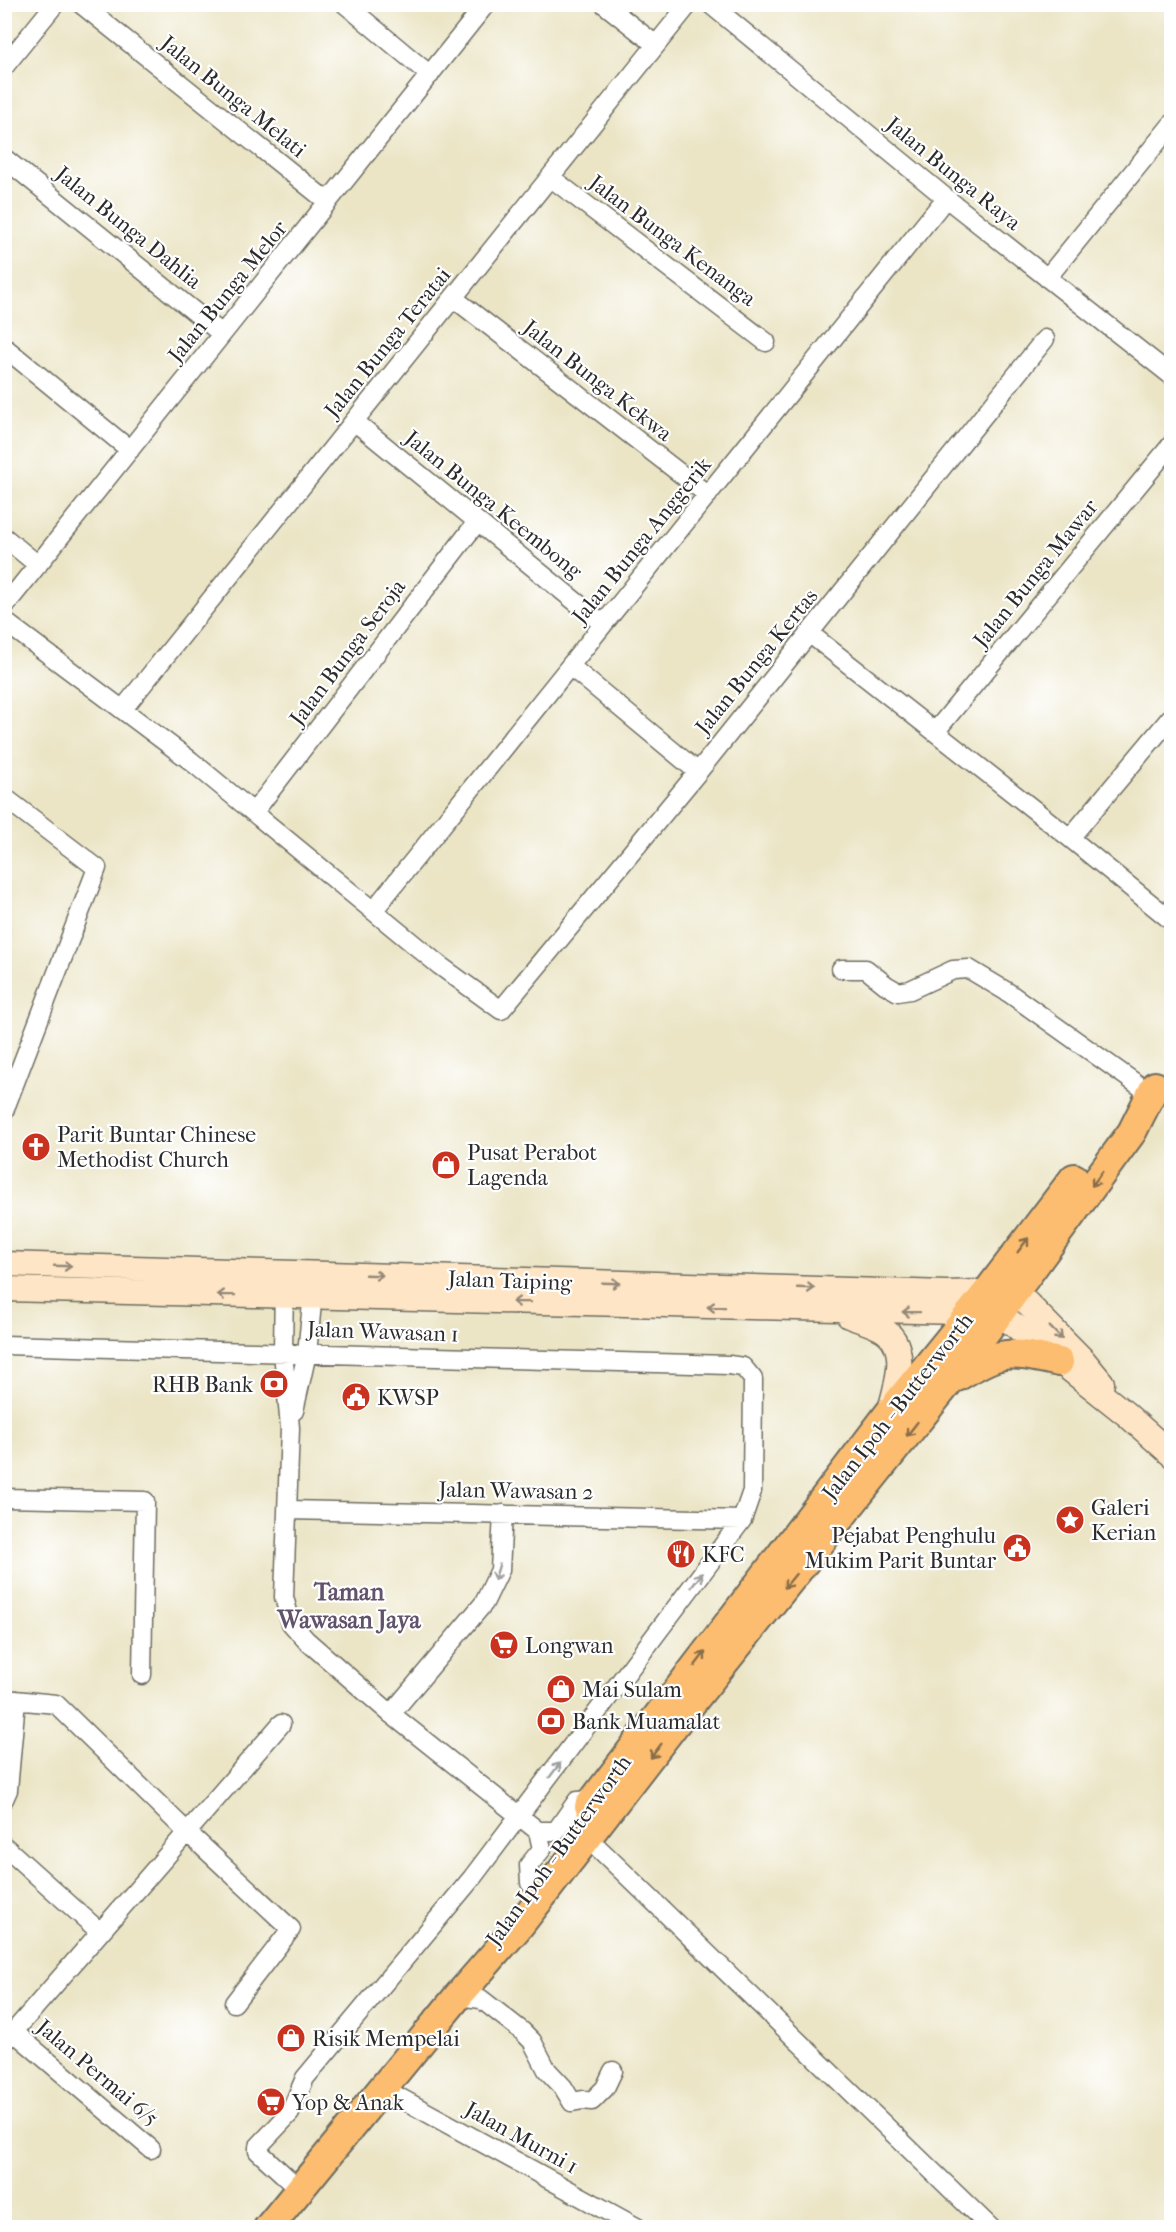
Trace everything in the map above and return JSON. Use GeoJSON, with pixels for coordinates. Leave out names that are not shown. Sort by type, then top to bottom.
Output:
{"type":"FeatureCollection","features":[{"type":"Feature","properties":{"kind":"highway","name":"Jalan Ipoh - Butterworth"},"geometry":{"type":"LineString","coordinates":[[268,2228],[298,2188],[382,2088],[477,2000],[519,1926],[682,1715],[948,1383],[1001,1298],[1132,1132],[1158,1081]]}},
{"type":"Feature","properties":{"kind":"highway","name":"Jalan Ipoh - Butterworth"},"geometry":{"type":"LineString","coordinates":[[477,2000],[506,1914],[890,1412],[969,1313],[1001,1298]]}},
{"type":"Feature","properties":{"kind":"highway"},"geometry":{"type":"LineString","coordinates":[[948,1383],[985,1360],[1001,1354],[1023,1354],[1059,1362]]}},
{"type":"Feature","properties":{"kind":"main road","name":"Jalan Taiping"},"geometry":{"type":"LineString","coordinates":[[4,1264],[284,1284],[834,1310],[969,1313]]}},
{"type":"Feature","properties":{"kind":"main road","name":"Jalan Taiping"},"geometry":{"type":"LineString","coordinates":[[4,1289],[284,1284]]}},
{"type":"Feature","properties":{"kind":"main road","name":"Jalan Taiping"},"geometry":{"type":"LineString","coordinates":[[314,1285],[923,1292],[1001,1298]]}},
{"type":"Feature","properties":{"kind":"main road"},"geometry":{"type":"LineString","coordinates":[[1001,1298],[1059,1362],[1126,1414],[1172,1455]]}},
{"type":"Feature","properties":{"kind":"main road"},"geometry":{"type":"LineString","coordinates":[[1001,1298],[1084,1361],[1126,1414]]}},
{"type":"Feature","properties":{"kind":"main road"},"geometry":{"type":"LineString","coordinates":[[834,1310],[882,1329],[895,1340],[899,1358],[899,1376],[890,1412]]}},
{"type":"Feature","properties":{"kind":"street"},"geometry":{"type":"LineString","coordinates":[[4,68],[55,4]]}},
{"type":"Feature","properties":{"kind":"street","name":"Jalan Bunga Melati"},"geometry":{"type":"LineString","coordinates":[[81,4],[328,202]]}},
{"type":"Feature","properties":{"kind":"street"},"geometry":{"type":"LineString","coordinates":[[345,4],[430,75]]}},
{"type":"Feature","properties":{"kind":"street","name":"Jalan Bunga Melor"},"geometry":{"type":"LineString","coordinates":[[4,607],[486,4]]}},
{"type":"Feature","properties":{"kind":"street"},"geometry":{"type":"LineString","coordinates":[[604,4],[656,45]]}},
{"type":"Feature","properties":{"kind":"street","name":"Jalan Bunga Teratai"},"geometry":{"type":"LineString","coordinates":[[123,709],[689,4]]}},
{"type":"Feature","properties":{"kind":"street","name":"Jalan Bunga Raya"},"geometry":{"type":"LineString","coordinates":[[710,4],[946,198],[1172,376]]}},
{"type":"Feature","properties":{"kind":"street"},"geometry":{"type":"LineString","coordinates":[[1047,278],[1172,124]]}},
{"type":"Feature","properties":{"kind":"street","name":"Jalan Bunga Dahlia"},"geometry":{"type":"LineString","coordinates":[[4,158],[222,334]]}},
{"type":"Feature","properties":{"kind":"street","name":"Jalan Bunga Kenanga"},"geometry":{"type":"LineString","coordinates":[[550,177],[766,342]]}},
{"type":"Feature","properties":{"kind":"street","name":"Jalan Bunga Anggerik"},"geometry":{"type":"LineString","coordinates":[[374,911],[946,198]]}},
{"type":"Feature","properties":{"kind":"street","name":"Jalan Bunga Kekwa"},"geometry":{"type":"LineString","coordinates":[[460,303],[708,495]]}},
{"type":"Feature","properties":{"kind":"street","name":"Jalan Bunga Kertas"},"geometry":{"type":"LineString","coordinates":[[374,911],[439,965],[501,1010],[698,772],[1045,339]]}},
{"type":"Feature","properties":{"kind":"street"},"geometry":{"type":"LineString","coordinates":[[4,347],[130,450]]}},
{"type":"Feature","properties":{"kind":"street","name":"Jalan Bunga Keembong"},"geometry":{"type":"LineString","coordinates":[[354,421],[603,624]]}},
{"type":"Feature","properties":{"kind":"street","name":"Jalan Bunga Mawar"},"geometry":{"type":"LineString","coordinates":[[935,732],[1172,444]]}},
{"type":"Feature","properties":{"kind":"street","name":"Jalan Bunga Seroja"},"geometry":{"type":"LineString","coordinates":[[255,812],[477,522]]}},
{"type":"Feature","properties":{"kind":"street"},"geometry":{"type":"LineString","coordinates":[[4,537],[38,565]]}},
{"type":"Feature","properties":{"kind":"street"},"geometry":{"type":"LineString","coordinates":[[4,621],[123,709],[255,812],[374,911]]}},
{"type":"Feature","properties":{"kind":"street"},"geometry":{"type":"LineString","coordinates":[[810,633],[1172,921]]}},
{"type":"Feature","properties":{"kind":"street"},"geometry":{"type":"LineString","coordinates":[[570,666],[698,772]]}},
{"type":"Feature","properties":{"kind":"street"},"geometry":{"type":"LineString","coordinates":[[1070,838],[1172,716]]}},
{"type":"Feature","properties":{"kind":"street"},"geometry":{"type":"LineString","coordinates":[[4,797],[97,868],[4,1111]]}},
{"type":"Feature","properties":{"kind":"street"},"geometry":{"type":"LineString","coordinates":[[841,969],[866,969],[898,992],[910,990],[953,970],[969,969],[1158,1081]]}},
{"type":"Feature","properties":{"kind":"street"},"geometry":{"type":"LineString","coordinates":[[4,1062],[23,1062]]}},
{"type":"Feature","properties":{"kind":"street"},"geometry":{"type":"LineString","coordinates":[[284,1284],[283,1352],[290,1428],[285,1609],[291,1623],[333,1665],[538,1831],[542,1849],[529,1865],[530,1883]]}},
{"type":"Feature","properties":{"kind":"street"},"geometry":{"type":"LineString","coordinates":[[290,1428],[307,1353],[314,1285]]}},
{"type":"Feature","properties":{"kind":"street","name":"Jalan Wawasan 1"},"geometry":{"type":"LineString","coordinates":[[4,1345],[743,1367],[753,1379],[752,1491],[742,1520]]}},
{"type":"Feature","properties":{"kind":"street"},"geometry":{"type":"LineString","coordinates":[[4,1498],[145,1501],[142,1676]]}},
{"type":"Feature","properties":{"kind":"street","name":"Jalan Wawasan 2"},"geometry":{"type":"LineString","coordinates":[[288,1510],[742,1520]]}},
{"type":"Feature","properties":{"kind":"street"},"geometry":{"type":"LineString","coordinates":[[391,1714],[484,1603],[500,1570],[503,1514]]}},
{"type":"Feature","properties":{"kind":"street"},"geometry":{"type":"LineString","coordinates":[[298,2188],[257,2149],[290,2113],[305,2078],[472,1878],[742,1520]]}},
{"type":"Feature","properties":{"kind":"street"},"geometry":{"type":"LineString","coordinates":[[4,1799],[8,1790],[10,1700],[56,1704],[187,1832],[291,1929],[234,2003]]}},
{"type":"Feature","properties":{"kind":"street"},"geometry":{"type":"LineString","coordinates":[[9,2037],[281,1724]]}},
{"type":"Feature","properties":{"kind":"street"},"geometry":{"type":"LineString","coordinates":[[538,1831],[556,1831],[577,1801],[593,1800]]}},
{"type":"Feature","properties":{"kind":"street"},"geometry":{"type":"LineString","coordinates":[[588,1838],[991,2228]]}},
{"type":"Feature","properties":{"kind":"street"},"geometry":{"type":"LineString","coordinates":[[4,1846],[100,1932]]}},
{"type":"Feature","properties":{"kind":"street"},"geometry":{"type":"LineString","coordinates":[[477,2000],[528,2036],[547,2070],[563,2086],[572,2102],[592,2101],[605,2088],[613,2071]]}},
{"type":"Feature","properties":{"kind":"street","name":"Jalan Permai 6/5"},"geometry":{"type":"LineString","coordinates":[[9,2037],[152,2149]]}},
{"type":"Feature","properties":{"kind":"street","name":"Jalan Murni 1"},"geometry":{"type":"LineString","coordinates":[[382,2088],[638,2228]]}},
{"type":"Feature","properties":{"kind":"place","name":"Parit Buntar Chinese Methodist Church"},"geometry":{"type":"Point","coordinates":[36,1147]}},
{"type":"Feature","properties":{"kind":"place","name":"Pusat Perabot Lagenda"},"geometry":{"type":"Point","coordinates":[446,1165]}},
{"type":"Feature","properties":{"kind":"place","name":"RHB Bank"},"geometry":{"type":"Point","coordinates":[274,1384]}},
{"type":"Feature","properties":{"kind":"place","name":"KWSP"},"geometry":{"type":"Point","coordinates":[356,1397]}},
{"type":"Feature","properties":{"kind":"place","name":"Galeri Kerian"},"geometry":{"type":"Point","coordinates":[1070,1520]}},
{"type":"Feature","properties":{"kind":"place","name":"Pejabat Penghulu Mukim Parit Buntar"},"geometry":{"type":"Point","coordinates":[1017,1548]}},
{"type":"Feature","properties":{"kind":"place","name":"KFC"},"geometry":{"type":"Point","coordinates":[681,1554]}},
{"type":"Feature","properties":{"kind":"place","name":"Longwan"},"geometry":{"type":"Point","coordinates":[504,1645]}},
{"type":"Feature","properties":{"kind":"place","name":"Mai Sulam"},"geometry":{"type":"Point","coordinates":[561,1689]}},
{"type":"Feature","properties":{"kind":"place","name":"Bank Muamalat"},"geometry":{"type":"Point","coordinates":[551,1721]}},
{"type":"Feature","properties":{"kind":"place","name":"Risik Mempelai"},"geometry":{"type":"Point","coordinates":[291,2038]}},
{"type":"Feature","properties":{"kind":"place","name":"Yop & Anak"},"geometry":{"type":"Point","coordinates":[271,2102]}},
{"type":"Feature","properties":{"kind":"district","name":"Taman Wawasan Jaya"},"geometry":{"type":"Point","coordinates":[349,1606]}}]}
